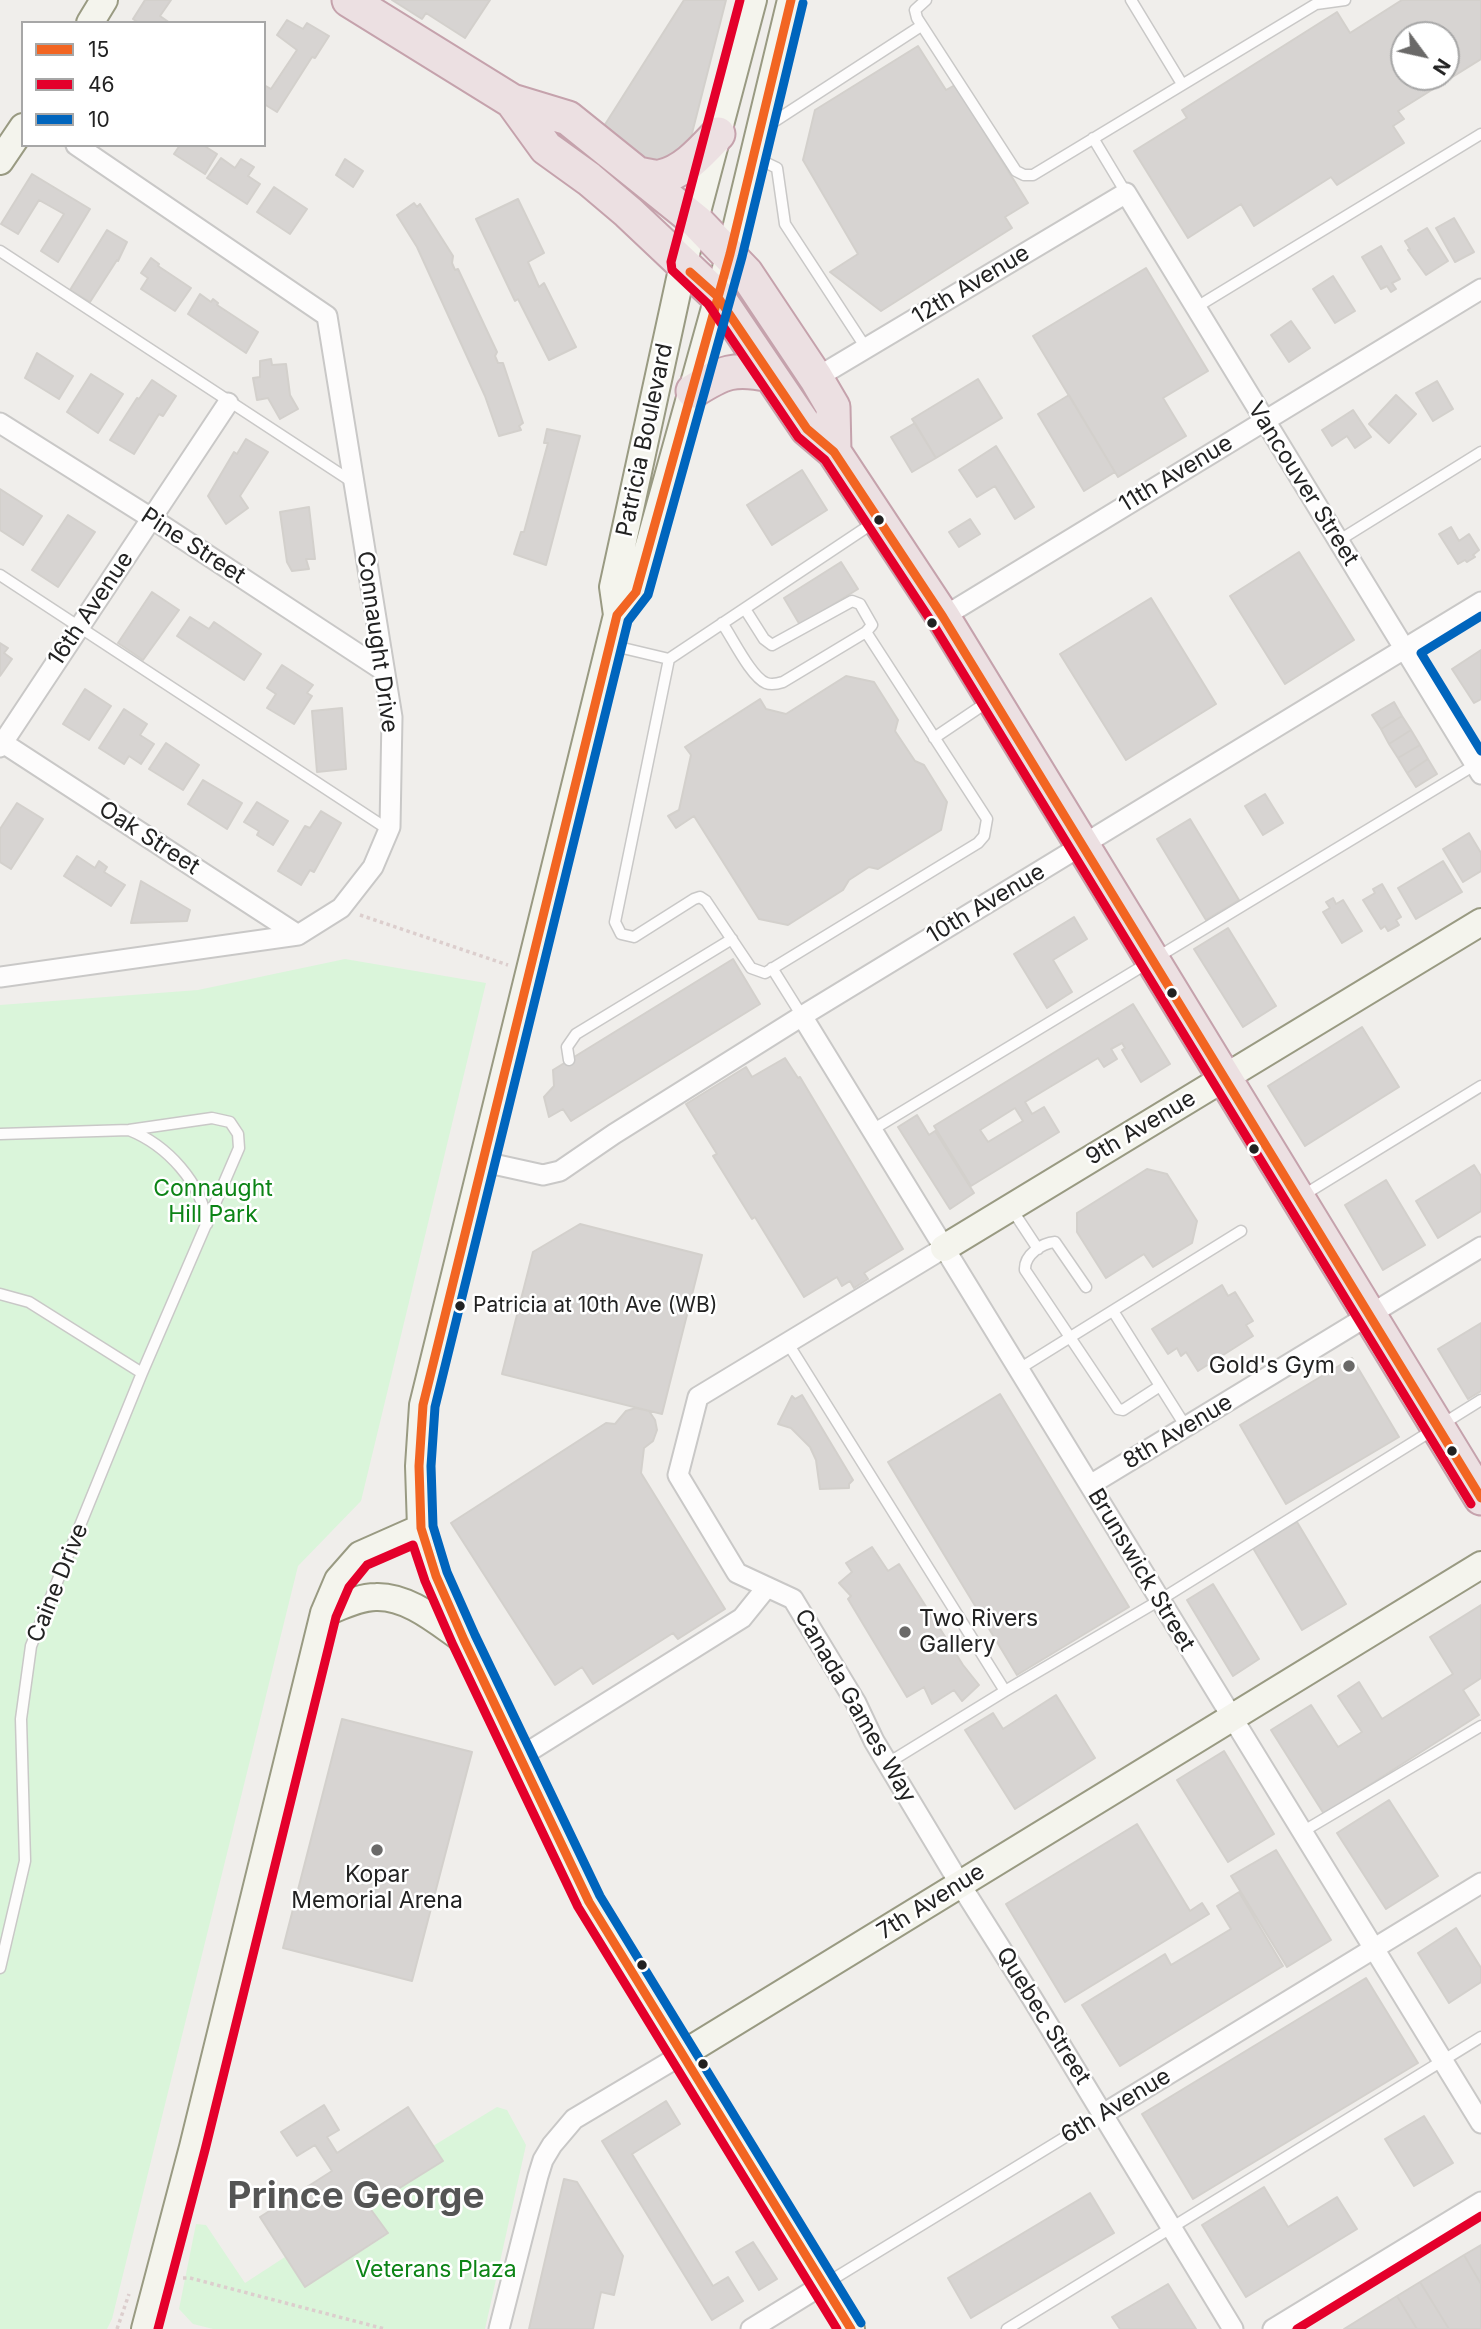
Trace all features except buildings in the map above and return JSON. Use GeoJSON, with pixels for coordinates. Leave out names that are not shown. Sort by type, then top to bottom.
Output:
{"type":"FeatureCollection","features":[{"type":"Feature","properties":{"kind":"highway"},"geometry":{"type":"LineString","coordinates":[[349,0],[512,101],[568,118],[696,221],[730,254],[776,315],[816,378],[833,407],[834,452]]}},
{"type":"Feature","properties":{"kind":"highway"},"geometry":{"type":"LineString","coordinates":[[512,101],[546,148],[628,212],[717,296],[807,429],[834,452],[943,617],[1481,1498]]}},
{"type":"Feature","properties":{"kind":"highway"},"geometry":{"type":"LineString","coordinates":[[638,174],[658,178],[677,171],[698,156],[718,134]]}},
{"type":"Feature","properties":{"kind":"highway"},"geometry":{"type":"LineString","coordinates":[[693,391],[719,375],[746,370],[770,375]]}},
{"type":"Feature","properties":{"kind":"main road"},"geometry":{"type":"LineString","coordinates":[[91,21],[104,0]]}},
{"type":"Feature","properties":{"kind":"main road","name":"Patricia Boulevard"},"geometry":{"type":"LineString","coordinates":[[754,0],[683,265],[613,587],[617,615],[424,1405],[419,1466],[421,1528],[436,1576],[464,1640],[589,1902],[851,2329]]}},
{"type":"Feature","properties":{"kind":"main road","name":"Patricia Boulevard"},"geometry":{"type":"LineString","coordinates":[[617,615],[636,592],[693,391],[730,254],[791,0]]}},
{"type":"Feature","properties":{"kind":"main road"},"geometry":{"type":"LineString","coordinates":[[0,161],[21,130]]}},
{"type":"Feature","properties":{"kind":"main road","name":"9th Avenue"},"geometry":{"type":"LineString","coordinates":[[944,1248],[1481,922]]}},
{"type":"Feature","properties":{"kind":"main road"},"geometry":{"type":"LineString","coordinates":[[145,2329],[193,2147],[324,1613],[338,1580],[360,1555],[421,1528]]}},
{"type":"Feature","properties":{"kind":"main road","name":"7th Avenue"},"geometry":{"type":"LineString","coordinates":[[683,2054],[1481,1565]]}},
{"type":"Feature","properties":{"kind":"main road"},"geometry":{"type":"LineString","coordinates":[[324,1613],[358,1600],[376,1597],[394,1599],[427,1614],[464,1640]]}},
{"type":"Feature","properties":{"kind":"street","name":"Connaught Drive"},"geometry":{"type":"LineString","coordinates":[[0,976],[298,935],[341,908],[373,867],[389,830],[392,717],[327,316],[79,147]]}},
{"type":"Feature","properties":{"kind":"street","name":"Vancouver Street"},"geometry":{"type":"LineString","coordinates":[[1126,193],[1404,649],[1479,766]]}},
{"type":"Feature","properties":{"kind":"street","name":"12th Avenue"},"geometry":{"type":"LineString","coordinates":[[816,378],[1126,193]]}},
{"type":"Feature","properties":{"kind":"street","name":"11th Avenue"},"geometry":{"type":"LineString","coordinates":[[943,617],[1481,289]]}},
{"type":"Feature","properties":{"kind":"street","name":"16th Avenue"},"geometry":{"type":"LineString","coordinates":[[1,743],[228,403]]}},
{"type":"Feature","properties":{"kind":"street","name":"Pine Street"},"geometry":{"type":"LineString","coordinates":[[0,423],[151,518],[384,671]]}},
{"type":"Feature","properties":{"kind":"street","name":"10th Avenue"},"geometry":{"type":"LineString","coordinates":[[484,1162],[543,1175],[560,1171],[802,1016],[1481,602]]}},
{"type":"Feature","properties":{"kind":"street","name":"Oak Street"},"geometry":{"type":"LineString","coordinates":[[1,743],[298,935]]}},
{"type":"Feature","properties":{"kind":"street","name":"Brunswick Street"},"geometry":{"type":"LineString","coordinates":[[802,1016],[1481,2123]]}},
{"type":"Feature","properties":{"kind":"street","name":"8th Avenue"},"geometry":{"type":"LineString","coordinates":[[1090,1485],[1481,1247]]}},
{"type":"Feature","properties":{"kind":"street","name":"Canada Games Way"},"geometry":{"type":"LineString","coordinates":[[944,1248],[698,1397],[678,1475],[737,1573],[793,1599],[960,1884]]}},
{"type":"Feature","properties":{"kind":"street"},"geometry":{"type":"LineString","coordinates":[[520,1757],[742,1618],[767,1587]]}},
{"type":"Feature","properties":{"kind":"street","name":"6th Avenue"},"geometry":{"type":"LineString","coordinates":[[1103,2114],[1481,1883]]}},
{"type":"Feature","properties":{"kind":"street","name":"Quebec Street"},"geometry":{"type":"LineString","coordinates":[[960,1884],[1233,2329]]}},
{"type":"Feature","properties":{"kind":"street","name":"7th Avenue"},"geometry":{"type":"LineString","coordinates":[[499,2329],[538,2176],[552,2145],[573,2119],[683,2054]]}},
{"type":"Feature","properties":{"kind":"street"},"geometry":{"type":"LineString","coordinates":[[1273,2329],[1481,2202]]}},
{"type":"Feature","properties":{"kind":"street","name":"6th Avenue"},"geometry":{"type":"LineString","coordinates":[[751,2329],[824,2284]]}},
{"type":"Feature","properties":{"kind":"lane"},"geometry":{"type":"LineString","coordinates":[[926,0],[915,10],[921,26],[1016,171],[1024,175],[1033,175],[1314,2],[1345,0]]}},
{"type":"Feature","properties":{"kind":"lane"},"geometry":{"type":"LineString","coordinates":[[1131,0],[1182,84]]}},
{"type":"Feature","properties":{"kind":"lane"},"geometry":{"type":"LineString","coordinates":[[762,118],[775,121],[921,26]]}},
{"type":"Feature","properties":{"kind":"lane"},"geometry":{"type":"LineString","coordinates":[[1195,308],[1481,134]]}},
{"type":"Feature","properties":{"kind":"lane"},"geometry":{"type":"LineString","coordinates":[[1093,138],[1126,193]]}},
{"type":"Feature","properties":{"kind":"lane"},"geometry":{"type":"LineString","coordinates":[[753,157],[777,168],[785,223],[866,348]]}},
{"type":"Feature","properties":{"kind":"lane"},"geometry":{"type":"LineString","coordinates":[[0,251],[228,403],[354,483]]}},
{"type":"Feature","properties":{"kind":"lane"},"geometry":{"type":"LineString","coordinates":[[1338,541],[1481,452]]}},
{"type":"Feature","properties":{"kind":"lane"},"geometry":{"type":"LineString","coordinates":[[866,632],[987,819],[984,836],[978,843],[765,972],[751,968],[706,901],[700,897],[634,937],[621,934],[615,922],[669,659],[879,519]]}},
{"type":"Feature","properties":{"kind":"lane"},"geometry":{"type":"LineString","coordinates":[[0,575],[389,830]]}},
{"type":"Feature","properties":{"kind":"lane"},"geometry":{"type":"LineString","coordinates":[[722,623],[757,676],[765,683],[774,684],[782,682],[866,632],[872,625],[860,604],[852,601],[772,645],[764,639],[745,608]]}},
{"type":"Feature","properties":{"kind":"lane"},"geometry":{"type":"LineString","coordinates":[[610,645],[669,659]]}},
{"type":"Feature","properties":{"kind":"lane"},"geometry":{"type":"LineString","coordinates":[[934,738],[993,699]]}},
{"type":"Feature","properties":{"kind":"lane"},"geometry":{"type":"LineString","coordinates":[[872,1130],[1152,959],[1479,766]]}},
{"type":"Feature","properties":{"kind":"lane"},"geometry":{"type":"LineString","coordinates":[[569,1060],[567,1047],[576,1034],[732,939]]}},
{"type":"Feature","properties":{"kind":"lane"},"geometry":{"type":"LineString","coordinates":[[772,968],[802,1016]]}},
{"type":"Feature","properties":{"kind":"lane"},"geometry":{"type":"LineString","coordinates":[[1298,1198],[1481,1086]]}},
{"type":"Feature","properties":{"kind":"lane","name":"Caine Drive"},"geometry":{"type":"LineString","coordinates":[[0,1135],[129,1130],[212,1118],[230,1122],[238,1134],[239,1148],[142,1373],[31,1646],[21,1719],[24,1861],[0,1968]]}},
{"type":"Feature","properties":{"kind":"lane"},"geometry":{"type":"LineString","coordinates":[[129,1130],[162,1148],[197,1191],[204,1205],[207,1226]]}},
{"type":"Feature","properties":{"kind":"lane"},"geometry":{"type":"LineString","coordinates":[[1011,1208],[1038,1249]]}},
{"type":"Feature","properties":{"kind":"lane"},"geometry":{"type":"LineString","coordinates":[[1019,1369],[1241,1231]]}},
{"type":"Feature","properties":{"kind":"lane"},"geometry":{"type":"LineString","coordinates":[[1086,1287],[1055,1242],[1049,1242],[1028,1256],[1025,1270],[1118,1409],[1124,1410],[1160,1386]]}},
{"type":"Feature","properties":{"kind":"lane"},"geometry":{"type":"LineString","coordinates":[[0,1294],[29,1302],[142,1373]]}},
{"type":"Feature","properties":{"kind":"lane"},"geometry":{"type":"LineString","coordinates":[[1113,1311],[1186,1427]]}},
{"type":"Feature","properties":{"kind":"lane"},"geometry":{"type":"LineString","coordinates":[[787,1342],[1005,1691]]}},
{"type":"Feature","properties":{"kind":"lane"},"geometry":{"type":"LineString","coordinates":[[888,1763],[1160,1600],[1481,1400]]}},
{"type":"Feature","properties":{"kind":"lane"},"geometry":{"type":"LineString","coordinates":[[1302,1832],[1481,1726]]}},
{"type":"Feature","properties":{"kind":"lane"},"geometry":{"type":"LineString","coordinates":[[1007,2329],[1481,2037]]}},
{"type":"Feature","properties":{"kind":"lane","name":"6th Avenue"},"geometry":{"type":"LineString","coordinates":[[824,2284],[1103,2114]]}},
{"type":"Feature","properties":{"kind":"path"},"geometry":{"type":"LineString","coordinates":[[341,908],[528,971]]}},
{"type":"Feature","properties":{"kind":"path"},"geometry":{"type":"LineString","coordinates":[[183,2278],[386,2329]]}},
{"type":"Feature","properties":{"kind":"green space","name":"Connaught Hill Park"},"geometry":{"type":"Polygon","coordinates":[[[345,959],[486,983],[361,1501],[298,1566],[112,2319],[107,2329],[0,2329],[0,1005],[198,990],[345,959]]]}},
{"type":"Feature","properties":{"kind":"green space","name":"Veterans Plaza"},"geometry":{"type":"Polygon","coordinates":[[[497,2107],[507,2110],[526,2145],[485,2329],[213,2329],[193,2324],[179,2309],[196,2224],[206,2225],[245,2283],[285,2257],[305,2287],[388,2234],[369,2207],[442,2161],[433,2146],[497,2107]]]}},
{"type":"Feature","properties":{"kind":"transit line","name":"46"},"geometry":{"type":"LineString","coordinates":[[740,0],[671,262],[672,270],[708,304],[798,437],[825,460],[933,624],[1471,1504]]}},
{"type":"Feature","properties":{"kind":"transit line","name":"15"},"geometry":{"type":"LineString","coordinates":[[791,0],[730,254],[636,592],[617,615],[423,1405],[419,1466],[421,1528],[436,1576],[589,1902],[851,2329]]}},
{"type":"Feature","properties":{"kind":"transit line","name":"10"},"geometry":{"type":"LineString","coordinates":[[803,3],[742,257],[648,595],[628,621],[435,1407],[431,1466],[433,1526],[447,1572],[600,1896],[861,2323]]}},
{"type":"Feature","properties":{"kind":"transit line","name":"15"},"geometry":{"type":"LineString","coordinates":[[690,272],[717,296],[807,429],[834,452],[943,617],[1481,1498]]}},
{"type":"Feature","properties":{"kind":"transit line","name":"10"},"geometry":{"type":"LineString","coordinates":[[1481,616],[1421,653],[1481,751]]}},
{"type":"Feature","properties":{"kind":"transit line","name":"46"},"geometry":{"type":"LineString","coordinates":[[158,2329],[205,2150],[336,1617],[349,1587],[367,1565],[413,1545],[425,1581],[453,1645],[578,1907],[837,2329]]}},
{"type":"Feature","properties":{"kind":"transit line","name":"46"},"geometry":{"type":"LineString","coordinates":[[1297,2329],[1481,2216]]}},
{"type":"Feature","properties":{"kind":"place","name":"Patricia at 10th Ave (WB)"},"geometry":{"type":"Point","coordinates":[460,1306]}},
{"type":"Feature","properties":{"kind":"place","name":"Gold's Gym"},"geometry":{"type":"Point","coordinates":[1349,1366]}},
{"type":"Feature","properties":{"kind":"place","name":"Two Rivers Gallery"},"geometry":{"type":"Point","coordinates":[905,1632]}},
{"type":"Feature","properties":{"kind":"place","name":"Kopar Memorial Arena"},"geometry":{"type":"Point","coordinates":[377,1850]}},
{"type":"Feature","properties":{"kind":"district","name":"Prince George"},"geometry":{"type":"Point","coordinates":[356,2197]}}]}
